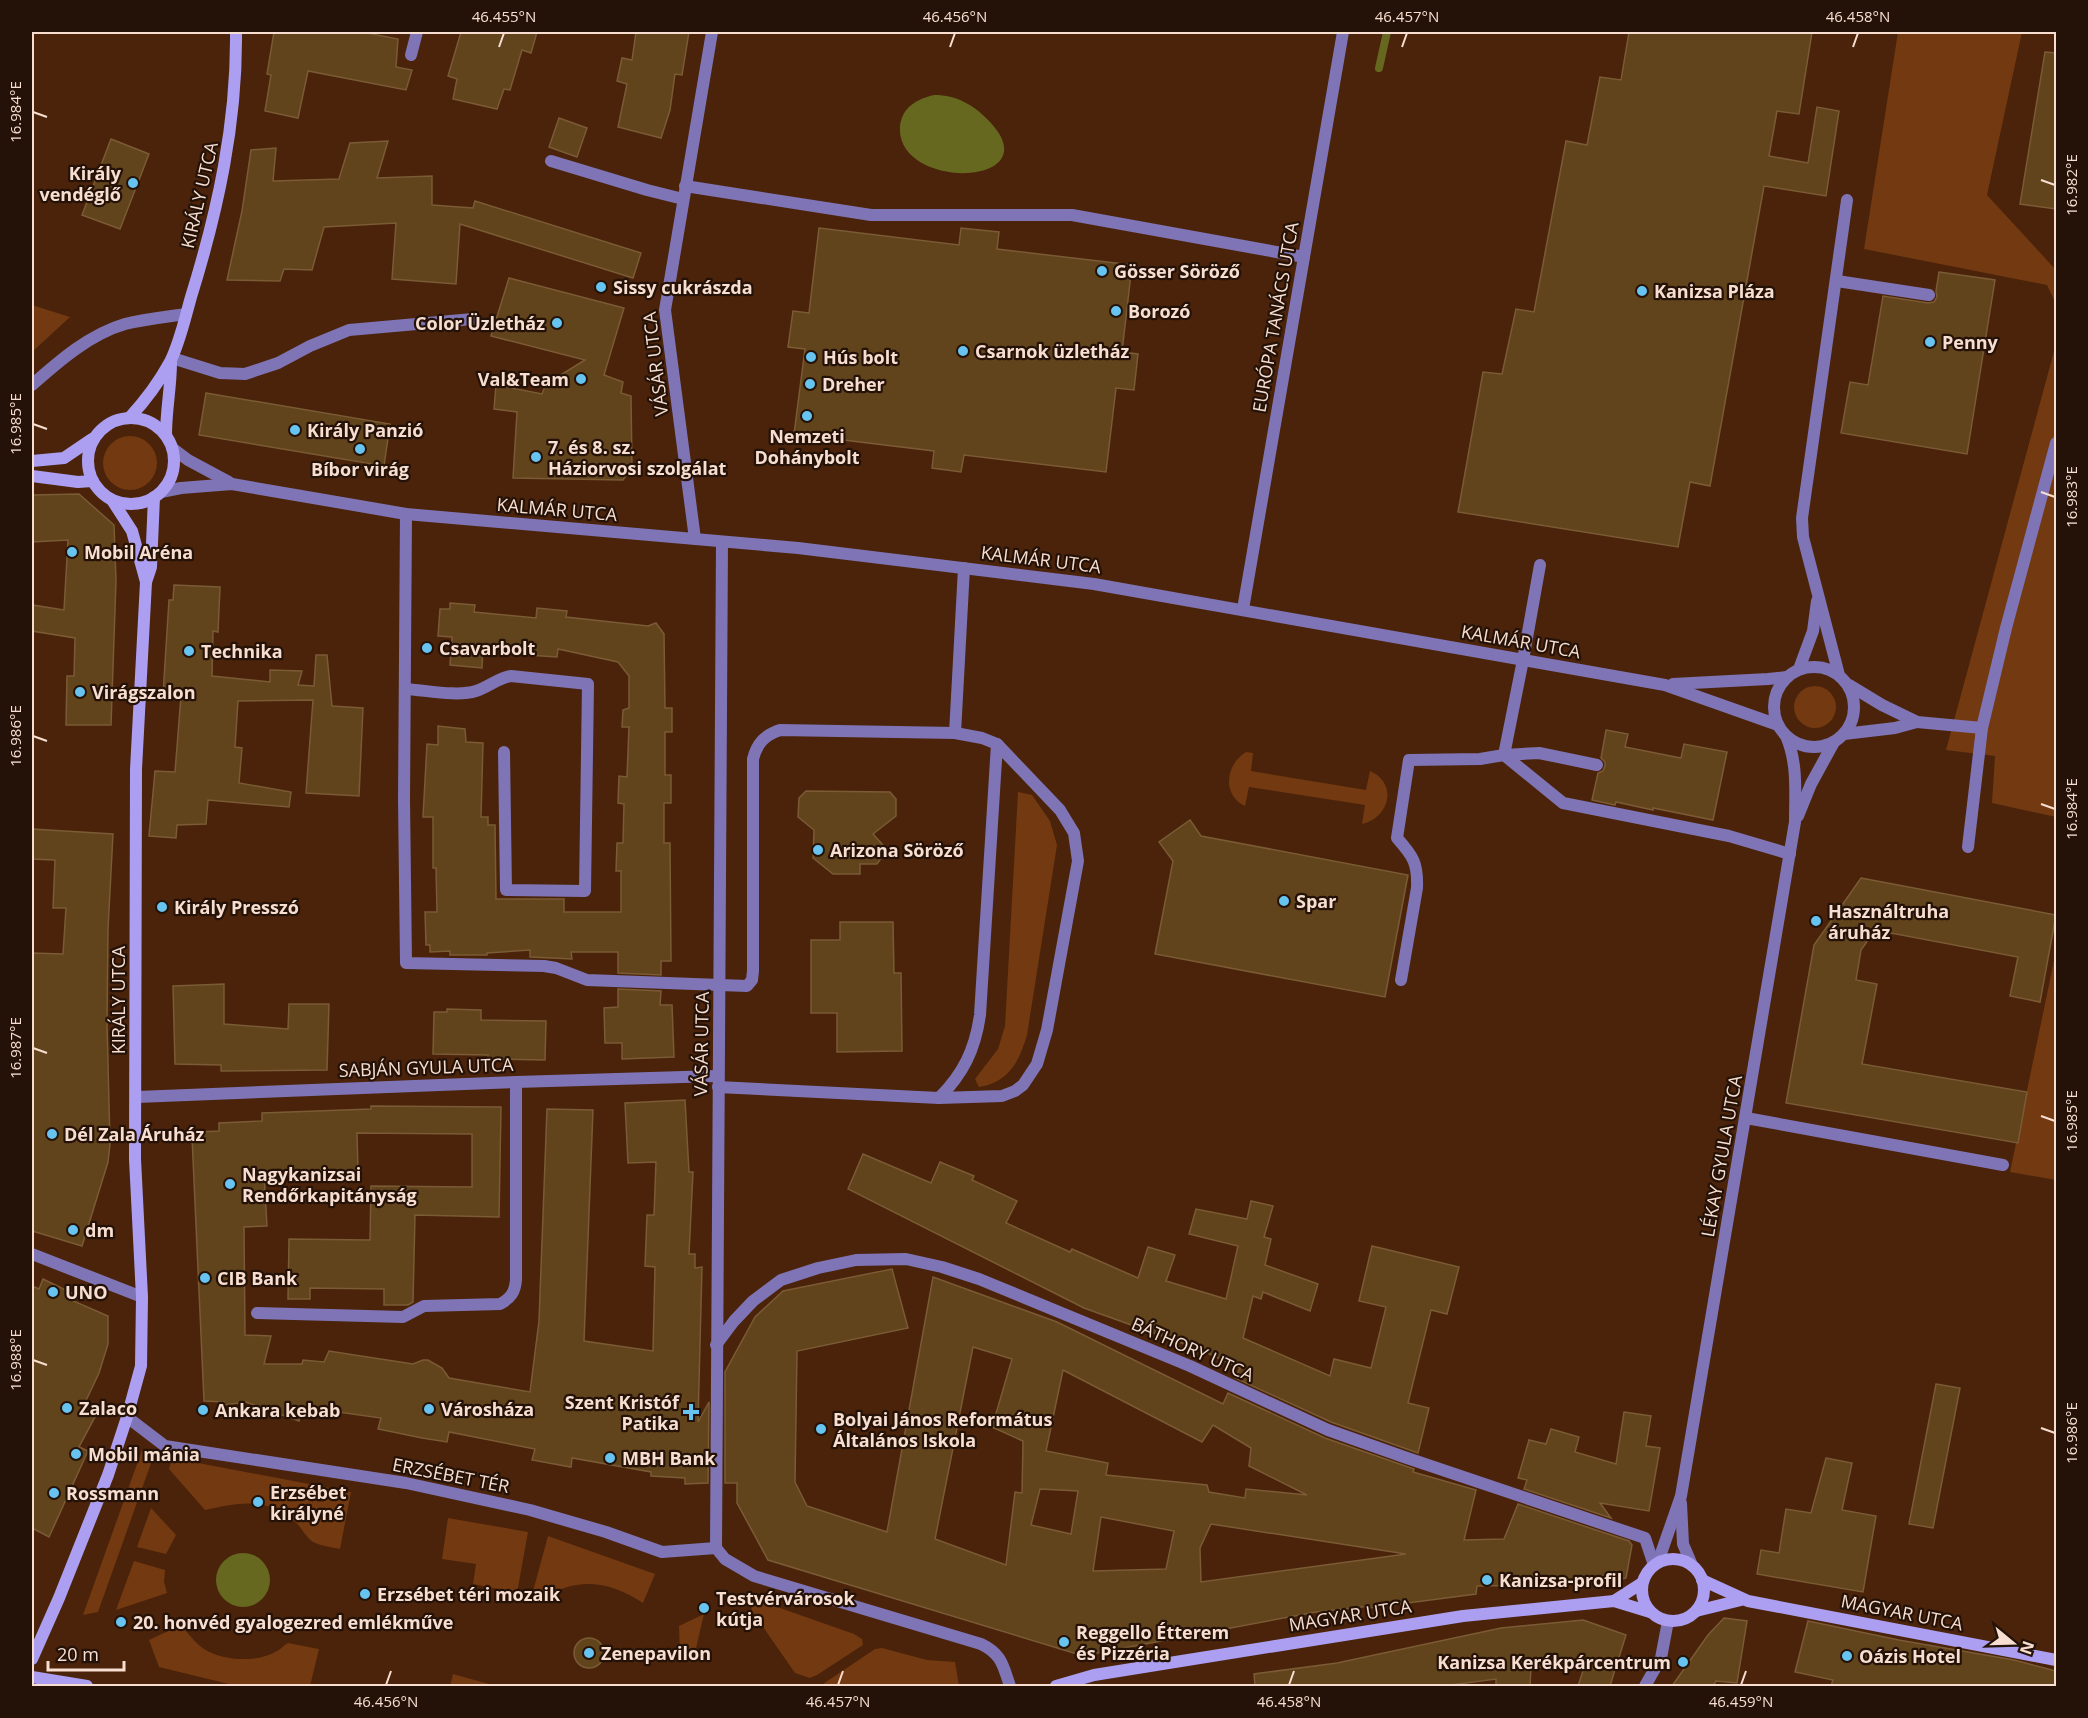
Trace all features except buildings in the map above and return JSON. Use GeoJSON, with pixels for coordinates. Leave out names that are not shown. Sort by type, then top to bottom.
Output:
{"type":"FeatureCollection","features":[{"type":"Feature","properties":{"kind":"street","name":"KIRÁLY UTCA"},"geometry":{"type":"LineString","coordinates":[[130,417],[143,404],[171,359],[214,215],[230,140],[236,75],[236,32]]}},
{"type":"Feature","properties":{"kind":"street"},"geometry":{"type":"LineString","coordinates":[[411,55],[417,32]]}},
{"type":"Feature","properties":{"kind":"street","name":"VÁSÁR UTCA"},"geometry":{"type":"LineString","coordinates":[[695,539],[665,310],[712,32]]}},
{"type":"Feature","properties":{"kind":"street","name":"EURÓPA TANÁCS UTCA"},"geometry":{"type":"LineString","coordinates":[[1243,609],[1343,32]]}},
{"type":"Feature","properties":{"kind":"street"},"geometry":{"type":"LineString","coordinates":[[551,161],[647,190],[871,215],[1072,215],[1304,257]]}},
{"type":"Feature","properties":{"kind":"street"},"geometry":{"type":"LineString","coordinates":[[1839,675],[1803,537],[1802,518],[1848,201]]}},
{"type":"Feature","properties":{"kind":"street"},"geometry":{"type":"LineString","coordinates":[[1837,280],[1929,295]]}},
{"type":"Feature","properties":{"kind":"street"},"geometry":{"type":"LineString","coordinates":[[32,385],[51,368],[100,334],[128,323],[186,314]]}},
{"type":"Feature","properties":{"kind":"street"},"geometry":{"type":"LineString","coordinates":[[171,359],[220,373],[245,374],[278,363],[310,346],[349,330],[473,319]]}},
{"type":"Feature","properties":{"kind":"street","name":"KIRÁLY UTCA"},"geometry":{"type":"LineString","coordinates":[[166,435],[166,413],[171,389],[171,359]]}},
{"type":"Feature","properties":{"kind":"street"},"geometry":{"type":"LineString","coordinates":[[32,461],[64,458],[95,437],[110,423],[130,417],[150,422],[166,435],[172,448],[173,468],[169,481],[158,495],[141,503],[133,504],[112,500],[92,481],[87,458],[95,437]]}},
{"type":"Feature","properties":{"kind":"street"},"geometry":{"type":"LineString","coordinates":[[1968,847],[1982,728],[2014,595],[2056,443]]}},
{"type":"Feature","properties":{"kind":"street","name":"KALMÁR UTCA"},"geometry":{"type":"LineString","coordinates":[[172,448],[210,473],[232,484]]}},
{"type":"Feature","properties":{"kind":"street"},"geometry":{"type":"LineString","coordinates":[[32,476],[78,482],[92,481]]}},
{"type":"Feature","properties":{"kind":"street","name":"KALMÁR UTCA"},"geometry":{"type":"LineString","coordinates":[[158,495],[190,487],[232,484],[406,514],[798,548],[1094,584],[1665,685],[1778,725]]}},
{"type":"Feature","properties":{"kind":"street","name":"KIRÁLY UTCA"},"geometry":{"type":"LineString","coordinates":[[128,1417],[141,1366],[142,1298],[135,1159],[136,769],[146,582],[151,567],[158,495]]}},
{"type":"Feature","properties":{"kind":"street","name":"KIRÁLY UTCA"},"geometry":{"type":"LineString","coordinates":[[112,500],[132,531],[146,582]]}},
{"type":"Feature","properties":{"kind":"street"},"geometry":{"type":"LineString","coordinates":[[406,514],[404,799],[406,963],[544,966],[556,968],[587,980],[747,986],[752,980],[753,759],[762,741],[780,730],[955,732],[982,738],[997,744],[978,1032],[960,1075],[939,1098]]}},
{"type":"Feature","properties":{"kind":"street","name":"VÁSÁR UTCA"},"geometry":{"type":"LineString","coordinates":[[716,1548],[722,542]]}},
{"type":"Feature","properties":{"kind":"street"},"geometry":{"type":"LineString","coordinates":[[1504,755],[1524,660],[1540,565]]}},
{"type":"Feature","properties":{"kind":"street"},"geometry":{"type":"LineString","coordinates":[[955,732],[964,568]]}},
{"type":"Feature","properties":{"kind":"street"},"geometry":{"type":"LineString","coordinates":[[1799,669],[1813,631],[1818,593]]}},
{"type":"Feature","properties":{"kind":"street"},"geometry":{"type":"LineString","coordinates":[[1796,822],[1795,767],[1792,750],[1774,713],[1774,699],[1787,676],[1799,669],[1813,666],[1826,668],[1876,702],[1917,722]]}},
{"type":"Feature","properties":{"kind":"street"},"geometry":{"type":"LineString","coordinates":[[405,688],[466,693],[488,686],[502,677],[511,676],[588,684],[585,891],[506,890],[504,752]]}},
{"type":"Feature","properties":{"kind":"street","name":"KALMÁR UTCA"},"geometry":{"type":"LineString","coordinates":[[1665,685],[1787,676]]}},
{"type":"Feature","properties":{"kind":"street"},"geometry":{"type":"LineString","coordinates":[[1786,736],[1796,744],[1822,747],[1834,742],[1844,734],[1851,723],[1854,710],[1853,697],[1848,684]]}},
{"type":"Feature","properties":{"kind":"street"},"geometry":{"type":"LineString","coordinates":[[1844,734],[1895,728],[1917,722],[1982,728]]}},
{"type":"Feature","properties":{"kind":"street"},"geometry":{"type":"LineString","coordinates":[[1796,822],[1811,784],[1834,742]]}},
{"type":"Feature","properties":{"kind":"street","name":"SABJÁN GYULA UTCA"},"geometry":{"type":"LineString","coordinates":[[136,1097],[516,1082],[718,1082],[939,1098],[1002,1096],[1015,1091],[1023,1085],[1037,1064],[1047,1030],[1078,861],[1074,833],[1060,810],[997,744]]}},
{"type":"Feature","properties":{"kind":"street"},"geometry":{"type":"LineString","coordinates":[[1401,980],[1418,881],[1415,861],[1397,838],[1409,760],[1480,759],[1539,753],[1597,765]]}},
{"type":"Feature","properties":{"kind":"street"},"geometry":{"type":"LineString","coordinates":[[1504,755],[1563,802],[1640,813],[1790,854]]}},
{"type":"Feature","properties":{"kind":"street","name":"LÉKAY GYULA UTCA"},"geometry":{"type":"LineString","coordinates":[[1681,1496],[1796,822]]}},
{"type":"Feature","properties":{"kind":"street"},"geometry":{"type":"LineString","coordinates":[[257,1313],[403,1317],[424,1306],[500,1305],[508,1300],[515,1289],[516,1280],[516,1082]]}},
{"type":"Feature","properties":{"kind":"street"},"geometry":{"type":"LineString","coordinates":[[1746,1118],[2003,1165]]}},
{"type":"Feature","properties":{"kind":"street"},"geometry":{"type":"LineString","coordinates":[[32,1254],[142,1298]]}},
{"type":"Feature","properties":{"kind":"street","name":"BÁTHORY UTCA"},"geometry":{"type":"LineString","coordinates":[[716,1345],[753,1301],[781,1280],[818,1268],[867,1259],[906,1259],[942,1267],[1190,1365],[1328,1430],[1645,1538],[1656,1564]]}},
{"type":"Feature","properties":{"kind":"street"},"geometry":{"type":"LineString","coordinates":[[32,1659],[104,1486],[128,1417]]}},
{"type":"Feature","properties":{"kind":"street","name":"ERZSÉBET TÉR"},"geometry":{"type":"LineString","coordinates":[[128,1417],[165,1446],[406,1483],[556,1517],[662,1552],[716,1548]]}},
{"type":"Feature","properties":{"kind":"street"},"geometry":{"type":"LineString","coordinates":[[1656,1564],[1681,1496]]}},
{"type":"Feature","properties":{"kind":"street"},"geometry":{"type":"LineString","coordinates":[[1681,1496],[1683,1544],[1692,1565],[1702,1580],[1703,1597],[1696,1611],[1688,1618],[1678,1621],[1658,1618],[1650,1612],[1644,1603],[1642,1593],[1642,1583],[1648,1571],[1656,1564],[1672,1559],[1683,1560],[1692,1565]]}},
{"type":"Feature","properties":{"kind":"street"},"geometry":{"type":"LineString","coordinates":[[716,1548],[725,1559],[753,1576],[981,1644],[993,1650],[1001,1659],[1010,1686]]}},
{"type":"Feature","properties":{"kind":"street","name":"MAGYAR UTCA"},"geometry":{"type":"LineString","coordinates":[[1702,1580],[1741,1600],[2056,1660]]}},
{"type":"Feature","properties":{"kind":"street","name":"MAGYAR UTCA"},"geometry":{"type":"LineString","coordinates":[[1614,1601],[1642,1583]]}},
{"type":"Feature","properties":{"kind":"street","name":"MAGYAR UTCA"},"geometry":{"type":"LineString","coordinates":[[1696,1611],[1741,1600]]}},
{"type":"Feature","properties":{"kind":"street","name":"MAGYAR UTCA"},"geometry":{"type":"LineString","coordinates":[[1056,1686],[1094,1675],[1463,1616],[1614,1601],[1650,1612]]}},
{"type":"Feature","properties":{"kind":"street"},"geometry":{"type":"LineString","coordinates":[[1645,1686],[1661,1658],[1668,1621]]}},
{"type":"Feature","properties":{"kind":"street"},"geometry":{"type":"LineString","coordinates":[[32,1677],[84,1686]]}},
{"type":"Feature","properties":{"kind":"shaded area"},"geometry":{"type":"Polygon","coordinates":[[[1898,32],[2022,32],[1987,195],[2056,270],[2056,304],[2047,285],[1864,249],[1898,32]]]}},
{"type":"Feature","properties":{"kind":"shaded area"},"geometry":{"type":"Polygon","coordinates":[[[934,95],[958,99],[984,116],[1003,144],[1001,159],[987,169],[966,173],[942,171],[921,162],[905,147],[900,126],[901,119],[911,105],[934,95]]]}},
{"type":"Feature","properties":{"kind":"shaded area"},"geometry":{"type":"Polygon","coordinates":[[[32,305],[70,317],[32,352],[32,305]]]}},
{"type":"Feature","properties":{"kind":"shaded area"},"geometry":{"type":"Polygon","coordinates":[[[2056,344],[2056,817],[1992,803],[1995,756],[1946,750],[2056,344]]]}},
{"type":"Feature","properties":{"kind":"shaded area"},"geometry":{"type":"Polygon","coordinates":[[[125,436],[135,436],[145,440],[153,448],[157,463],[153,478],[145,486],[135,490],[125,490],[115,486],[107,478],[103,468],[103,458],[107,448],[115,440],[125,436]]]}},
{"type":"Feature","properties":{"kind":"shaded area"},"geometry":{"type":"Polygon","coordinates":[[[1815,686],[1830,692],[1836,707],[1830,722],[1815,728],[1800,722],[1794,707],[1800,692],[1815,686]]]}},
{"type":"Feature","properties":{"kind":"shaded area"},"geometry":{"type":"Polygon","coordinates":[[[1246,752],[1253,753],[1251,771],[1366,790],[1370,771],[1379,776],[1384,784],[1387,800],[1379,815],[1362,824],[1365,805],[1249,787],[1245,806],[1232,795],[1229,780],[1234,764],[1246,752]]]}},
{"type":"Feature","properties":{"kind":"shaded area"},"geometry":{"type":"Polygon","coordinates":[[[1018,792],[1032,795],[1050,821],[1057,845],[1024,1045],[1016,1062],[1005,1075],[998,1081],[979,1087],[975,1079],[998,1049],[1005,1026],[1018,792]]]}},
{"type":"Feature","properties":{"kind":"shaded area"},"geometry":{"type":"Polygon","coordinates":[[[2056,951],[2056,1180],[2010,1172],[2056,951]]]}},
{"type":"Feature","properties":{"kind":"shaded area"},"geometry":{"type":"Polygon","coordinates":[[[142,1450],[155,1452],[98,1612],[83,1615],[142,1450]]]}},
{"type":"Feature","properties":{"kind":"shaded area"},"geometry":{"type":"Polygon","coordinates":[[[172,1458],[351,1492],[340,1549],[313,1542],[294,1521],[273,1508],[240,1504],[205,1510],[169,1469],[172,1458]]]}},
{"type":"Feature","properties":{"kind":"shaded area"},"geometry":{"type":"Polygon","coordinates":[[[151,1508],[176,1535],[166,1554],[137,1547],[151,1508]]]}},
{"type":"Feature","properties":{"kind":"shaded area"},"geometry":{"type":"Polygon","coordinates":[[[448,1518],[528,1532],[517,1593],[473,1584],[476,1564],[442,1559],[448,1518]]]}},
{"type":"Feature","properties":{"kind":"shaded area"},"geometry":{"type":"Polygon","coordinates":[[[548,1536],[655,1574],[643,1603],[618,1590],[593,1584],[567,1587],[542,1599],[532,1595],[548,1536]]]}},
{"type":"Feature","properties":{"kind":"shaded area"},"geometry":{"type":"Polygon","coordinates":[[[238,1553],[248,1553],[258,1557],[266,1565],[270,1580],[266,1595],[258,1603],[248,1607],[238,1607],[228,1603],[220,1595],[216,1585],[216,1575],[220,1565],[228,1557],[238,1553]]]}},
{"type":"Feature","properties":{"kind":"shaded area"},"geometry":{"type":"Polygon","coordinates":[[[134,1561],[165,1570],[164,1582],[167,1593],[116,1610],[134,1561]]]}},
{"type":"Feature","properties":{"kind":"shaded area"},"geometry":{"type":"Polygon","coordinates":[[[763,1602],[854,1634],[862,1639],[863,1645],[810,1678],[795,1673],[752,1611],[751,1605],[763,1602]]]}},
{"type":"Feature","properties":{"kind":"shaded area"},"geometry":{"type":"Polygon","coordinates":[[[704,1614],[693,1661],[680,1658],[679,1626],[704,1614]]]}},
{"type":"Feature","properties":{"kind":"shaded area"},"geometry":{"type":"Polygon","coordinates":[[[181,1625],[204,1649],[230,1658],[250,1659],[269,1655],[288,1643],[319,1649],[310,1686],[237,1686],[159,1667],[149,1640],[181,1625]]]}},
{"type":"Feature","properties":{"kind":"shaded area"},"geometry":{"type":"Polygon","coordinates":[[[882,1648],[927,1660],[955,1662],[959,1686],[820,1686],[875,1649],[882,1648]]]}},
{"type":"Feature","properties":{"kind":"shaded area"},"geometry":{"type":"Polygon","coordinates":[[[453,1674],[496,1686],[450,1686],[453,1674]]]}},
{"type":"Feature","properties":{"kind":"waterway"},"geometry":{"type":"LineString","coordinates":[[1379,68],[1387,32]]}},
{"type":"Feature","properties":{"kind":"place","name":"Király vendéglő"},"geometry":{"type":"Point","coordinates":[133,183]}},
{"type":"Feature","properties":{"kind":"place","name":"Gösser Söröző"},"geometry":{"type":"Point","coordinates":[1102,271]}},
{"type":"Feature","properties":{"kind":"place","name":"Sissy cukrászda"},"geometry":{"type":"Point","coordinates":[601,287]}},
{"type":"Feature","properties":{"kind":"place","name":"Kanizsa Pláza"},"geometry":{"type":"Point","coordinates":[1642,291]}},
{"type":"Feature","properties":{"kind":"place","name":"Borozó"},"geometry":{"type":"Point","coordinates":[1116,311]}},
{"type":"Feature","properties":{"kind":"place","name":"Color Üzletház"},"geometry":{"type":"Point","coordinates":[557,323]}},
{"type":"Feature","properties":{"kind":"place","name":"Penny"},"geometry":{"type":"Point","coordinates":[1930,342]}},
{"type":"Feature","properties":{"kind":"place","name":"Csarnok üzletház"},"geometry":{"type":"Point","coordinates":[963,351]}},
{"type":"Feature","properties":{"kind":"place","name":"Hús bolt"},"geometry":{"type":"Point","coordinates":[811,357]}},
{"type":"Feature","properties":{"kind":"place","name":"Val&Team"},"geometry":{"type":"Point","coordinates":[581,379]}},
{"type":"Feature","properties":{"kind":"place","name":"Dreher"},"geometry":{"type":"Point","coordinates":[810,384]}},
{"type":"Feature","properties":{"kind":"place","name":"Nemzeti Dohánybolt"},"geometry":{"type":"Point","coordinates":[807,416]}},
{"type":"Feature","properties":{"kind":"place","name":"Király Panzió"},"geometry":{"type":"Point","coordinates":[295,430]}},
{"type":"Feature","properties":{"kind":"place","name":"Bíbor virág"},"geometry":{"type":"Point","coordinates":[360,449]}},
{"type":"Feature","properties":{"kind":"place","name":"7. és 8. sz. Háziorvosi szolgálat"},"geometry":{"type":"Point","coordinates":[536,457]}},
{"type":"Feature","properties":{"kind":"place","name":"Mobil Aréna"},"geometry":{"type":"Point","coordinates":[72,552]}},
{"type":"Feature","properties":{"kind":"place","name":"Csavarbolt"},"geometry":{"type":"Point","coordinates":[427,648]}},
{"type":"Feature","properties":{"kind":"place","name":"Technika"},"geometry":{"type":"Point","coordinates":[189,651]}},
{"type":"Feature","properties":{"kind":"place","name":"Virágszalon"},"geometry":{"type":"Point","coordinates":[80,692]}},
{"type":"Feature","properties":{"kind":"place","name":"Arizona Söröző"},"geometry":{"type":"Point","coordinates":[818,850]}},
{"type":"Feature","properties":{"kind":"place","name":"Spar"},"geometry":{"type":"Point","coordinates":[1284,901]}},
{"type":"Feature","properties":{"kind":"place","name":"Király Presszó"},"geometry":{"type":"Point","coordinates":[162,907]}},
{"type":"Feature","properties":{"kind":"place","name":"Használtruha áruház"},"geometry":{"type":"Point","coordinates":[1816,921]}},
{"type":"Feature","properties":{"kind":"place","name":"Dél Zala Áruház"},"geometry":{"type":"Point","coordinates":[52,1134]}},
{"type":"Feature","properties":{"kind":"place","name":"Nagykanizsai Rendőrkapitányság"},"geometry":{"type":"Point","coordinates":[230,1184]}},
{"type":"Feature","properties":{"kind":"place","name":"dm"},"geometry":{"type":"Point","coordinates":[73,1230]}},
{"type":"Feature","properties":{"kind":"place","name":"CIB Bank"},"geometry":{"type":"Point","coordinates":[205,1278]}},
{"type":"Feature","properties":{"kind":"place","name":"UNO"},"geometry":{"type":"Point","coordinates":[53,1292]}},
{"type":"Feature","properties":{"kind":"place","name":"Zalaco"},"geometry":{"type":"Point","coordinates":[67,1408]}},
{"type":"Feature","properties":{"kind":"place","name":"Városháza"},"geometry":{"type":"Point","coordinates":[429,1409]}},
{"type":"Feature","properties":{"kind":"place","name":"Ankara kebab"},"geometry":{"type":"Point","coordinates":[203,1410]}},
{"type":"Feature","properties":{"kind":"place","name":"Szent Kristóf Patika"},"geometry":{"type":"Point","coordinates":[691,1412]}},
{"type":"Feature","properties":{"kind":"place","name":"Bolyai János Református Általános Iskola"},"geometry":{"type":"Point","coordinates":[821,1429]}},
{"type":"Feature","properties":{"kind":"place","name":"Mobil mánia"},"geometry":{"type":"Point","coordinates":[76,1454]}},
{"type":"Feature","properties":{"kind":"place","name":"MBH Bank"},"geometry":{"type":"Point","coordinates":[610,1458]}},
{"type":"Feature","properties":{"kind":"place","name":"Rossmann"},"geometry":{"type":"Point","coordinates":[54,1493]}},
{"type":"Feature","properties":{"kind":"place","name":"Erzsébet királyné"},"geometry":{"type":"Point","coordinates":[258,1502]}},
{"type":"Feature","properties":{"kind":"place","name":"Kanizsa-profil"},"geometry":{"type":"Point","coordinates":[1487,1580]}},
{"type":"Feature","properties":{"kind":"place","name":"Erzsébet téri mozaik"},"geometry":{"type":"Point","coordinates":[365,1594]}},
{"type":"Feature","properties":{"kind":"place","name":"Testvérvárosok kútja"},"geometry":{"type":"Point","coordinates":[704,1608]}},
{"type":"Feature","properties":{"kind":"place","name":"20. honvéd gyalogezred emlékműve"},"geometry":{"type":"Point","coordinates":[121,1622]}},
{"type":"Feature","properties":{"kind":"place","name":"Reggello Étterem és Pizzéria"},"geometry":{"type":"Point","coordinates":[1064,1642]}},
{"type":"Feature","properties":{"kind":"place","name":"Zenepavilon"},"geometry":{"type":"Point","coordinates":[589,1653]}},
{"type":"Feature","properties":{"kind":"place","name":"Oázis Hotel"},"geometry":{"type":"Point","coordinates":[1847,1656]}},
{"type":"Feature","properties":{"kind":"place","name":"Kanizsa Kerékpárcentrum"},"geometry":{"type":"Point","coordinates":[1683,1662]}}]}
